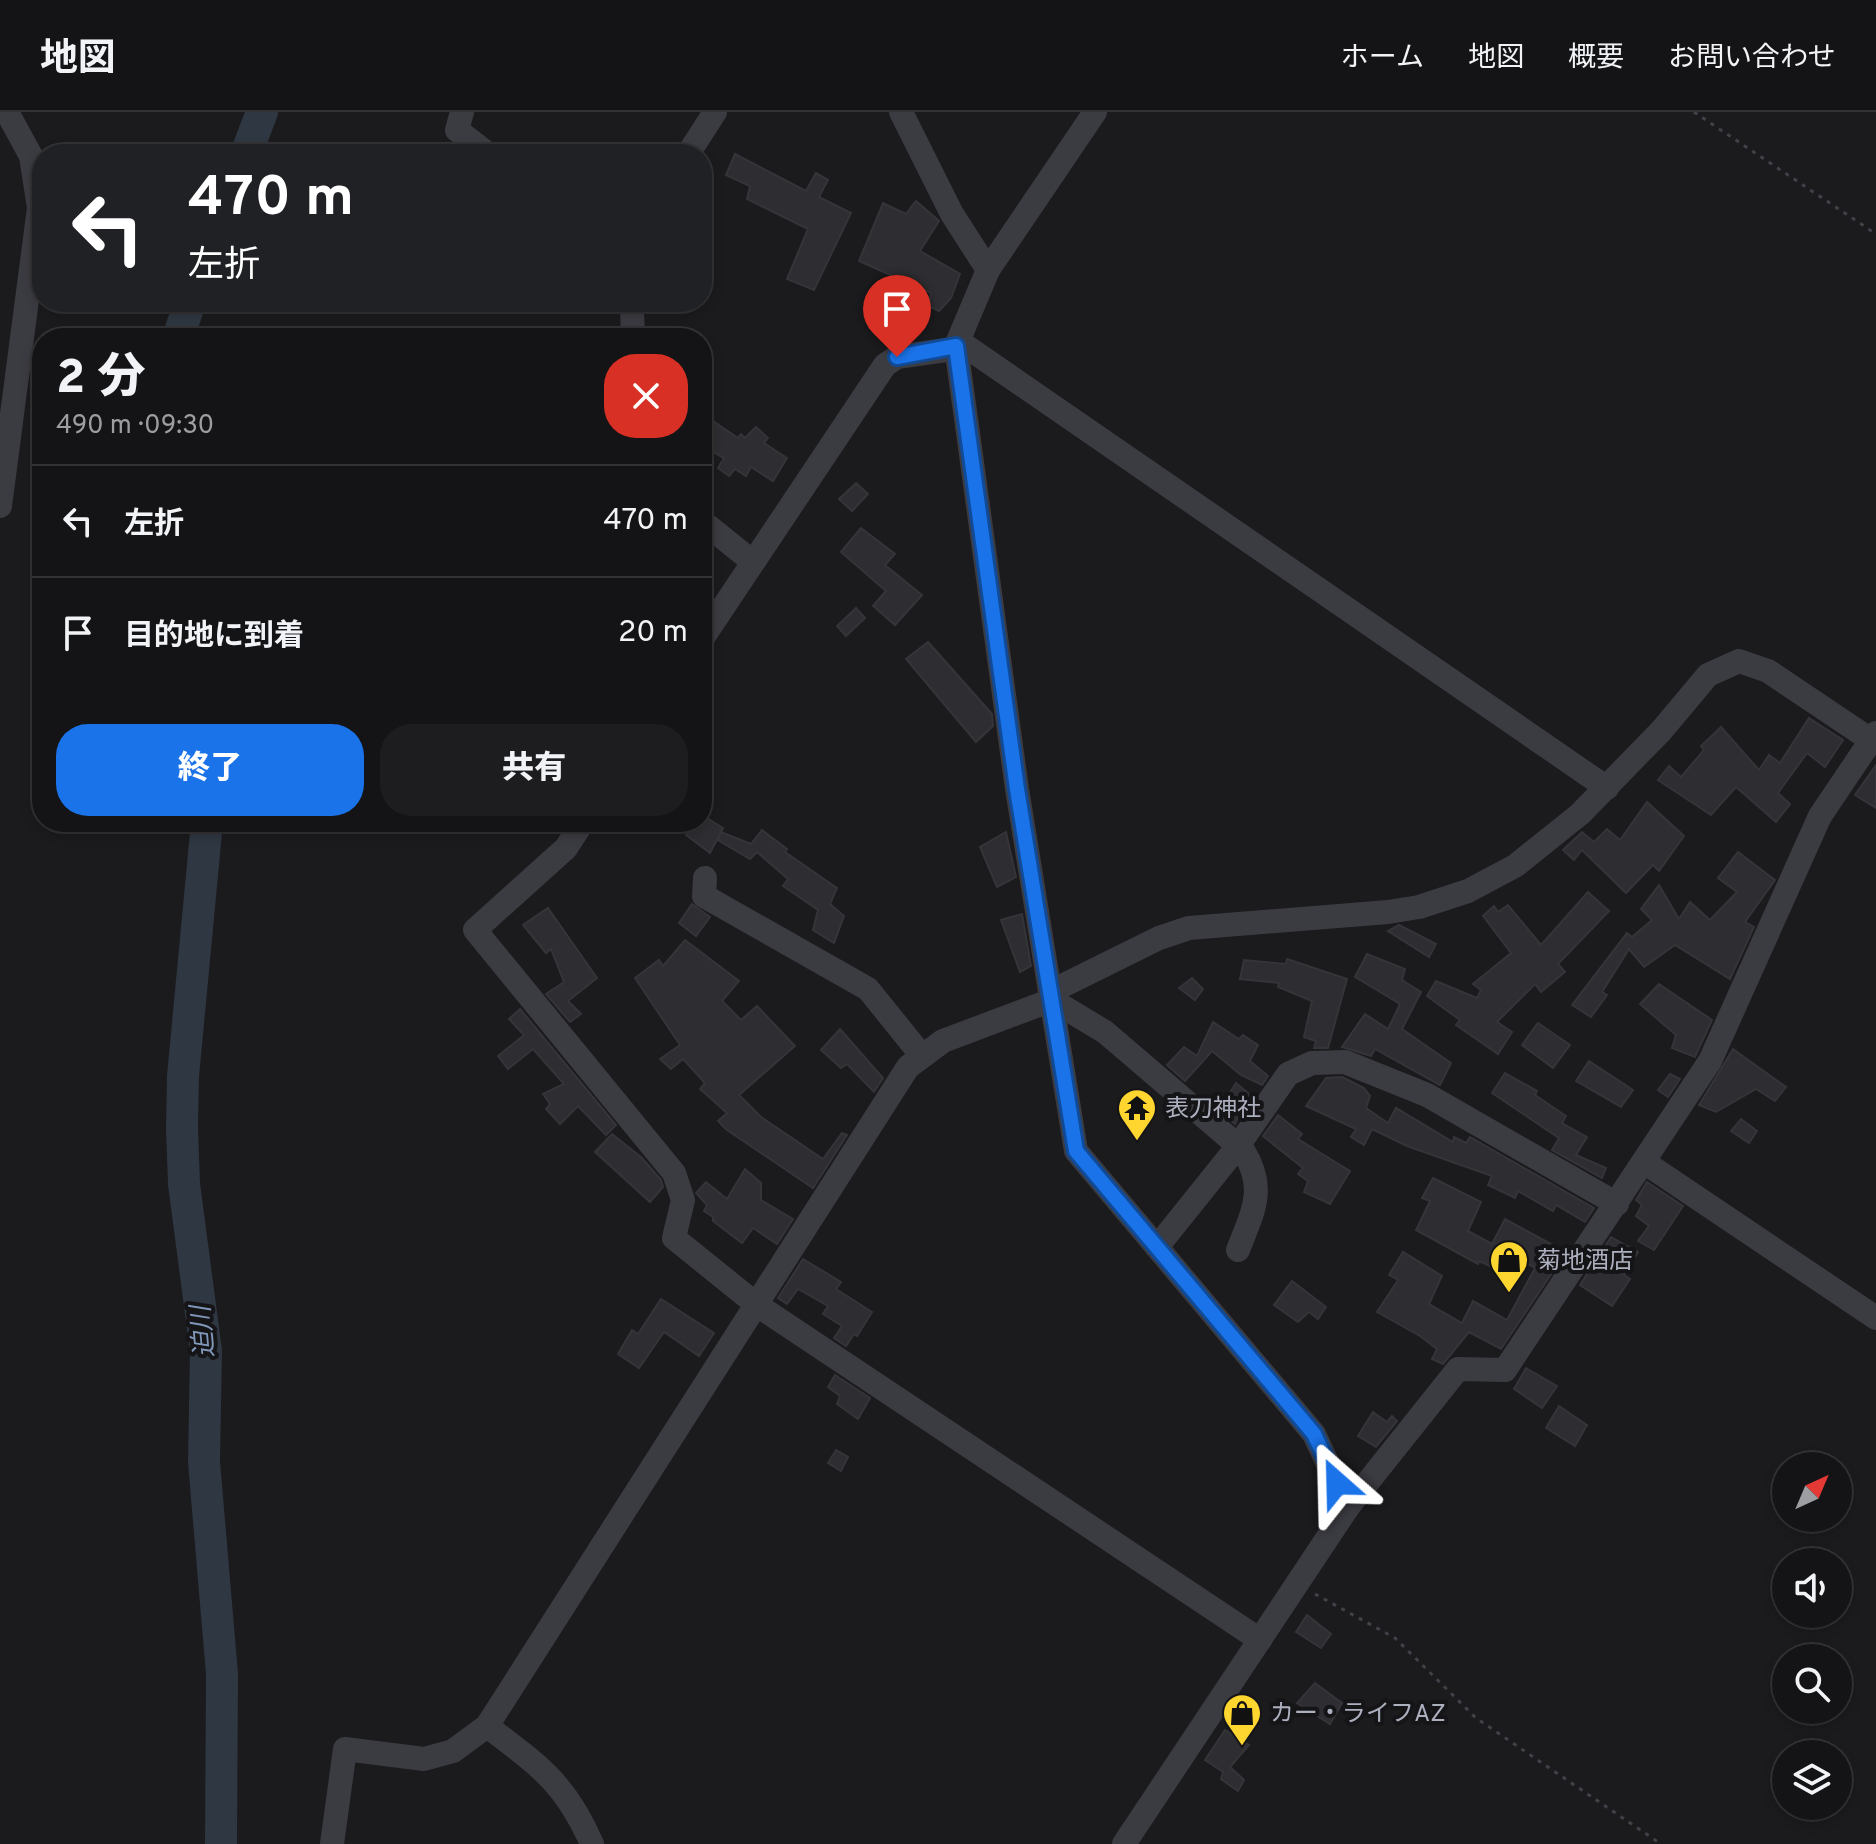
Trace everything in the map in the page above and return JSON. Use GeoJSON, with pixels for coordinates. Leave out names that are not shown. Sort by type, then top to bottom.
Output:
{"type":"FeatureCollection","features":[{"type":"Feature","properties":{"kind":"street"},"geometry":{"type":"LineString","coordinates":[[7,112],[32,162]]}},
{"type":"Feature","properties":{"kind":"street"},"geometry":{"type":"LineString","coordinates":[[462,112],[457,130],[475,144]]}},
{"type":"Feature","properties":{"kind":"street"},"geometry":{"type":"LineString","coordinates":[[694,144],[715,112]]}},
{"type":"Feature","properties":{"kind":"street"},"geometry":{"type":"LineString","coordinates":[[901,112],[952,214],[988,270]]}},
{"type":"Feature","properties":{"kind":"street"},"geometry":{"type":"LineString","coordinates":[[1095,112],[988,270],[956,346],[1017,789],[1076,1151],[1314,1434],[1348,1507]]}},
{"type":"Feature","properties":{"kind":"street"},"geometry":{"type":"LineString","coordinates":[[0,506],[4,446],[25,334],[32,271]]}},
{"type":"Feature","properties":{"kind":"street"},"geometry":{"type":"LineString","coordinates":[[712,624],[885,365],[897,357],[956,346],[967,347],[1607,788]]}},
{"type":"Feature","properties":{"kind":"street"},"geometry":{"type":"LineString","coordinates":[[712,529],[753,562]]}},
{"type":"Feature","properties":{"kind":"street"},"geometry":{"type":"LineString","coordinates":[[332,1844],[345,1749],[424,1759],[453,1751],[487,1726],[908,1067],[943,1041],[1052,1000],[1060,987],[1159,938],[1189,928],[1388,912],[1419,907],[1468,891],[1515,866],[1607,788],[1708,675],[1731,662],[1755,664],[1768,671],[1874,736],[1857,766],[1820,816],[1710,1061],[1505,1370],[1458,1369],[1348,1507],[1124,1844]]}},
{"type":"Feature","properties":{"kind":"street"},"geometry":{"type":"LineString","coordinates":[[576,832],[566,848],[475,930],[674,1173],[683,1200],[674,1238],[757,1305],[1260,1640]]}},
{"type":"Feature","properties":{"kind":"street"},"geometry":{"type":"LineString","coordinates":[[705,878],[704,896],[868,989],[922,1056]]}},
{"type":"Feature","properties":{"kind":"street"},"geometry":{"type":"LineString","coordinates":[[1052,1000],[1105,1032],[1238,1146],[1257,1171],[1256,1202],[1238,1250]]}},
{"type":"Feature","properties":{"kind":"street"},"geometry":{"type":"LineString","coordinates":[[1157,1247],[1238,1146],[1288,1074],[1312,1063],[1345,1062],[1427,1095],[1617,1204]]}},
{"type":"Feature","properties":{"kind":"street"},"geometry":{"type":"LineString","coordinates":[[1644,1162],[1876,1318]]}},
{"type":"Feature","properties":{"kind":"street"},"geometry":{"type":"LineString","coordinates":[[487,1726],[553,1777],[568,1795],[592,1844]]}},
{"type":"Feature","properties":{"kind":"path"},"geometry":{"type":"LineString","coordinates":[[1696,112],[1876,234]]}},
{"type":"Feature","properties":{"kind":"path"},"geometry":{"type":"LineString","coordinates":[[1298,1585],[1395,1638],[1476,1718],[1661,1844]]}},
{"type":"Feature","properties":{"kind":"building"},"geometry":{"type":"Polygon","coordinates":[[[735,154],[806,191],[816,173],[828,180],[819,197],[851,213],[814,290],[787,279],[808,229],[747,199],[750,186],[726,175],[735,154]]]}},
{"type":"Feature","properties":{"kind":"building"},"geometry":{"type":"Polygon","coordinates":[[[916,201],[939,221],[920,251],[960,274],[951,298],[939,311],[928,306],[931,293],[859,261],[883,203],[906,214],[916,201]]]}},
{"type":"Feature","properties":{"kind":"building"},"geometry":{"type":"Polygon","coordinates":[[[713,421],[738,438],[741,434],[745,438],[756,427],[768,438],[764,443],[787,458],[773,481],[751,467],[746,476],[735,469],[729,476],[718,468],[724,458],[712,451],[713,421]]]}},
{"type":"Feature","properties":{"kind":"building"},"geometry":{"type":"Polygon","coordinates":[[[856,483],[868,494],[852,511],[839,499],[856,483]]]}},
{"type":"Feature","properties":{"kind":"building"},"geometry":{"type":"Polygon","coordinates":[[[861,528],[895,554],[885,565],[922,595],[895,625],[873,606],[886,591],[841,552],[861,528]]]}},
{"type":"Feature","properties":{"kind":"building"},"geometry":{"type":"Polygon","coordinates":[[[856,608],[865,618],[846,636],[837,626],[856,608]]]}},
{"type":"Feature","properties":{"kind":"building"},"geometry":{"type":"Polygon","coordinates":[[[928,642],[992,714],[993,726],[976,742],[906,659],[928,642]]]}},
{"type":"Feature","properties":{"kind":"building"},"geometry":{"type":"Polygon","coordinates":[[[1809,718],[1843,740],[1825,767],[1807,753],[1778,793],[1790,804],[1776,822],[1736,787],[1711,815],[1658,780],[1669,766],[1681,777],[1704,750],[1701,746],[1721,727],[1759,770],[1769,755],[1780,763],[1809,718]]]}},
{"type":"Feature","properties":{"kind":"building"},"geometry":{"type":"Polygon","coordinates":[[[1876,765],[1876,808],[1855,795],[1876,765]]]}},
{"type":"Feature","properties":{"kind":"building"},"geometry":{"type":"Polygon","coordinates":[[[1647,802],[1684,836],[1659,871],[1653,865],[1626,893],[1582,850],[1574,860],[1563,850],[1582,832],[1594,842],[1607,829],[1620,840],[1647,802]]]}},
{"type":"Feature","properties":{"kind":"building"},"geometry":{"type":"Polygon","coordinates":[[[712,821],[723,828],[710,853],[686,835],[688,832],[712,832],[712,821]]]}},
{"type":"Feature","properties":{"kind":"building"},"geometry":{"type":"Polygon","coordinates":[[[762,830],[787,849],[785,852],[837,888],[830,904],[844,916],[834,943],[813,930],[818,910],[783,886],[788,879],[757,852],[750,859],[718,840],[721,832],[751,844],[762,830]]]}},
{"type":"Feature","properties":{"kind":"building"},"geometry":{"type":"Polygon","coordinates":[[[1006,832],[1016,877],[997,887],[980,847],[1006,832]]]}},
{"type":"Feature","properties":{"kind":"building"},"geometry":{"type":"Polygon","coordinates":[[[1738,852],[1775,880],[1745,922],[1754,927],[1730,979],[1675,945],[1644,967],[1629,949],[1602,992],[1607,995],[1591,1017],[1572,1005],[1627,933],[1632,937],[1652,920],[1641,909],[1659,885],[1679,919],[1690,902],[1710,920],[1737,892],[1718,878],[1738,852]]]}},
{"type":"Feature","properties":{"kind":"building"},"geometry":{"type":"Polygon","coordinates":[[[1588,892],[1609,911],[1558,964],[1565,972],[1541,992],[1535,984],[1497,1022],[1512,1032],[1498,1054],[1456,1025],[1460,1020],[1427,996],[1436,981],[1477,998],[1481,990],[1473,984],[1511,953],[1483,916],[1494,906],[1498,912],[1508,905],[1541,945],[1588,892]]]}},
{"type":"Feature","properties":{"kind":"building"},"geometry":{"type":"Polygon","coordinates":[[[692,904],[710,917],[696,936],[679,923],[692,904]]]}},
{"type":"Feature","properties":{"kind":"building"},"geometry":{"type":"Polygon","coordinates":[[[548,908],[597,978],[568,1001],[581,1014],[570,1022],[546,994],[564,982],[551,949],[546,953],[523,925],[548,908]]]}},
{"type":"Feature","properties":{"kind":"building"},"geometry":{"type":"Polygon","coordinates":[[[1022,914],[1031,966],[1020,972],[1001,920],[1022,914]]]}},
{"type":"Feature","properties":{"kind":"building"},"geometry":{"type":"Polygon","coordinates":[[[1399,925],[1436,944],[1429,957],[1388,931],[1399,925]]]}},
{"type":"Feature","properties":{"kind":"building"},"geometry":{"type":"Polygon","coordinates":[[[685,940],[739,981],[722,1001],[741,1020],[757,1006],[795,1046],[739,1095],[761,1117],[823,1159],[842,1133],[847,1135],[813,1188],[727,1130],[718,1121],[727,1113],[700,1089],[705,1083],[683,1059],[671,1069],[660,1059],[680,1045],[635,978],[659,960],[663,966],[685,940]]]}},
{"type":"Feature","properties":{"kind":"building"},"geometry":{"type":"Polygon","coordinates":[[[1367,954],[1405,969],[1402,980],[1421,992],[1402,1029],[1451,1063],[1440,1085],[1375,1049],[1371,1056],[1342,1047],[1365,1014],[1388,1029],[1400,1004],[1355,977],[1367,954]]]}},
{"type":"Feature","properties":{"kind":"building"},"geometry":{"type":"Polygon","coordinates":[[[1287,959],[1347,979],[1328,1048],[1314,1048],[1316,1041],[1304,1037],[1312,1001],[1278,987],[1279,983],[1240,979],[1244,960],[1286,964],[1287,959]]]}},
{"type":"Feature","properties":{"kind":"building"},"geometry":{"type":"Polygon","coordinates":[[[1192,978],[1203,989],[1195,1000],[1179,988],[1192,978]]]}},
{"type":"Feature","properties":{"kind":"building"},"geometry":{"type":"Polygon","coordinates":[[[1659,984],[1712,1020],[1695,1057],[1672,1048],[1676,1035],[1640,1004],[1659,984]]]}},
{"type":"Feature","properties":{"kind":"building"},"geometry":{"type":"Polygon","coordinates":[[[520,1009],[616,1125],[606,1135],[578,1106],[560,1124],[546,1109],[550,1104],[543,1094],[564,1084],[533,1049],[508,1069],[498,1056],[524,1035],[509,1019],[520,1009]]]}},
{"type":"Feature","properties":{"kind":"building"},"geometry":{"type":"Polygon","coordinates":[[[1213,1022],[1239,1039],[1243,1035],[1258,1045],[1250,1061],[1268,1076],[1262,1085],[1241,1075],[1212,1051],[1185,1081],[1167,1065],[1184,1047],[1197,1056],[1213,1022]]]}},
{"type":"Feature","properties":{"kind":"building"},"geometry":{"type":"Polygon","coordinates":[[[1538,1023],[1570,1045],[1553,1068],[1522,1045],[1538,1023]]]}},
{"type":"Feature","properties":{"kind":"building"},"geometry":{"type":"Polygon","coordinates":[[[840,1029],[883,1078],[874,1092],[847,1064],[841,1068],[821,1050],[840,1029]]]}},
{"type":"Feature","properties":{"kind":"building"},"geometry":{"type":"Polygon","coordinates":[[[1733,1049],[1786,1087],[1775,1101],[1756,1089],[1716,1112],[1699,1105],[1733,1049]]]}},
{"type":"Feature","properties":{"kind":"building"},"geometry":{"type":"Polygon","coordinates":[[[1589,1061],[1633,1090],[1621,1107],[1576,1081],[1589,1061]]]}},
{"type":"Feature","properties":{"kind":"building"},"geometry":{"type":"Polygon","coordinates":[[[1505,1073],[1537,1091],[1535,1095],[1566,1116],[1562,1123],[1587,1137],[1576,1155],[1606,1168],[1602,1178],[1552,1150],[1559,1138],[1492,1093],[1505,1073]]]}},
{"type":"Feature","properties":{"kind":"building"},"geometry":{"type":"Polygon","coordinates":[[[1670,1074],[1680,1079],[1668,1097],[1658,1090],[1670,1074]]]}},
{"type":"Feature","properties":{"kind":"building"},"geometry":{"type":"Polygon","coordinates":[[[1342,1077],[1364,1088],[1370,1096],[1366,1108],[1388,1123],[1396,1108],[1453,1142],[1454,1137],[1466,1143],[1470,1137],[1594,1208],[1585,1222],[1556,1205],[1553,1211],[1518,1191],[1515,1198],[1488,1185],[1492,1176],[1407,1146],[1372,1129],[1364,1145],[1351,1137],[1356,1129],[1306,1106],[1326,1078],[1342,1077]]]}},
{"type":"Feature","properties":{"kind":"building"},"geometry":{"type":"Polygon","coordinates":[[[1236,1083],[1249,1094],[1235,1124],[1219,1110],[1236,1083]]]}},
{"type":"Feature","properties":{"kind":"building"},"geometry":{"type":"Polygon","coordinates":[[[1278,1115],[1302,1134],[1298,1139],[1350,1171],[1330,1204],[1304,1192],[1308,1181],[1298,1174],[1303,1168],[1263,1136],[1278,1115]]]}},
{"type":"Feature","properties":{"kind":"building"},"geometry":{"type":"Polygon","coordinates":[[[1741,1119],[1757,1131],[1749,1143],[1731,1131],[1741,1119]]]}},
{"type":"Feature","properties":{"kind":"building"},"geometry":{"type":"Polygon","coordinates":[[[612,1134],[642,1158],[661,1180],[663,1187],[650,1202],[595,1152],[612,1134]]]}},
{"type":"Feature","properties":{"kind":"building"},"geometry":{"type":"Polygon","coordinates":[[[745,1169],[761,1183],[761,1200],[793,1219],[777,1244],[753,1228],[742,1243],[713,1221],[713,1217],[704,1211],[707,1205],[696,1193],[706,1182],[727,1199],[745,1169]]]}},
{"type":"Feature","properties":{"kind":"building"},"geometry":{"type":"Polygon","coordinates":[[[1433,1178],[1481,1202],[1468,1231],[1492,1244],[1505,1219],[1566,1252],[1501,1349],[1469,1332],[1443,1364],[1432,1359],[1437,1349],[1377,1312],[1398,1280],[1389,1275],[1403,1252],[1442,1276],[1429,1304],[1462,1323],[1473,1301],[1507,1320],[1535,1268],[1511,1254],[1499,1270],[1479,1261],[1478,1264],[1416,1230],[1430,1201],[1422,1198],[1433,1178]]]}},
{"type":"Feature","properties":{"kind":"building"},"geometry":{"type":"Polygon","coordinates":[[[1647,1182],[1683,1206],[1654,1250],[1638,1241],[1649,1226],[1636,1216],[1642,1205],[1636,1200],[1647,1182]]]}},
{"type":"Feature","properties":{"kind":"building"},"geometry":{"type":"Polygon","coordinates":[[[1611,1237],[1638,1252],[1624,1275],[1630,1279],[1612,1306],[1580,1285],[1611,1237]]]}},
{"type":"Feature","properties":{"kind":"building"},"geometry":{"type":"Polygon","coordinates":[[[803,1259],[841,1282],[836,1289],[872,1312],[857,1336],[854,1334],[846,1346],[834,1338],[842,1326],[823,1314],[828,1306],[798,1289],[787,1304],[778,1298],[803,1259]]]}},
{"type":"Feature","properties":{"kind":"building"},"geometry":{"type":"Polygon","coordinates":[[[1292,1281],[1326,1307],[1318,1319],[1309,1312],[1298,1322],[1274,1305],[1292,1281]]]}},
{"type":"Feature","properties":{"kind":"building"},"geometry":{"type":"Polygon","coordinates":[[[661,1299],[714,1333],[699,1356],[664,1332],[639,1368],[618,1354],[632,1330],[638,1334],[661,1299]]]}},
{"type":"Feature","properties":{"kind":"building"},"geometry":{"type":"Polygon","coordinates":[[[1526,1368],[1557,1386],[1542,1408],[1514,1389],[1526,1368]]]}},
{"type":"Feature","properties":{"kind":"building"},"geometry":{"type":"Polygon","coordinates":[[[835,1375],[870,1398],[858,1419],[837,1404],[840,1396],[828,1387],[835,1375]]]}},
{"type":"Feature","properties":{"kind":"building"},"geometry":{"type":"Polygon","coordinates":[[[1559,1406],[1587,1425],[1575,1446],[1546,1428],[1559,1406]]]}},
{"type":"Feature","properties":{"kind":"building"},"geometry":{"type":"Polygon","coordinates":[[[1373,1412],[1387,1422],[1392,1416],[1397,1421],[1376,1447],[1358,1436],[1373,1412]]]}},
{"type":"Feature","properties":{"kind":"building"},"geometry":{"type":"Polygon","coordinates":[[[836,1450],[848,1457],[841,1471],[828,1463],[836,1450]]]}},
{"type":"Feature","properties":{"kind":"building"},"geometry":{"type":"Polygon","coordinates":[[[1307,1615],[1331,1634],[1321,1648],[1296,1632],[1307,1615]]]}},
{"type":"Feature","properties":{"kind":"building"},"geometry":{"type":"Polygon","coordinates":[[[1315,1683],[1342,1703],[1330,1724],[1297,1703],[1315,1683]]]}},
{"type":"Feature","properties":{"kind":"building"},"geometry":{"type":"Polygon","coordinates":[[[1225,1730],[1249,1745],[1230,1767],[1244,1780],[1238,1791],[1221,1779],[1223,1772],[1205,1760],[1225,1730]]]}},
{"type":"Feature","properties":{"kind":"waterway","name":"迫川"},"geometry":{"type":"LineString","coordinates":[[250,144],[262,112]]}},
{"type":"Feature","properties":{"kind":"waterway","name":"迫川"},"geometry":{"type":"LineString","coordinates":[[181,328],[187,312]]}},
{"type":"Feature","properties":{"kind":"waterway","name":"迫川"},"geometry":{"type":"LineString","coordinates":[[206,832],[183,1076],[182,1128],[184,1184],[206,1351],[204,1462],[222,1674],[221,1844]]}},
{"type":"Feature","properties":{"kind":"place","name":"表刀神社"},"geometry":{"type":"Point","coordinates":[1137,1142]}},
{"type":"Feature","properties":{"kind":"place","name":"菊地酒店"},"geometry":{"type":"Point","coordinates":[1509,1294]}},
{"type":"Feature","properties":{"kind":"place","name":"カー・ライフAZ"},"geometry":{"type":"Point","coordinates":[1242,1747]}},
{"type":"Feature","properties":{"kind":"route"},"geometry":{"type":"LineString","coordinates":[[897,357],[956,346],[1017,789],[1076,1151],[1314,1434],[1337,1483]]}}]}
